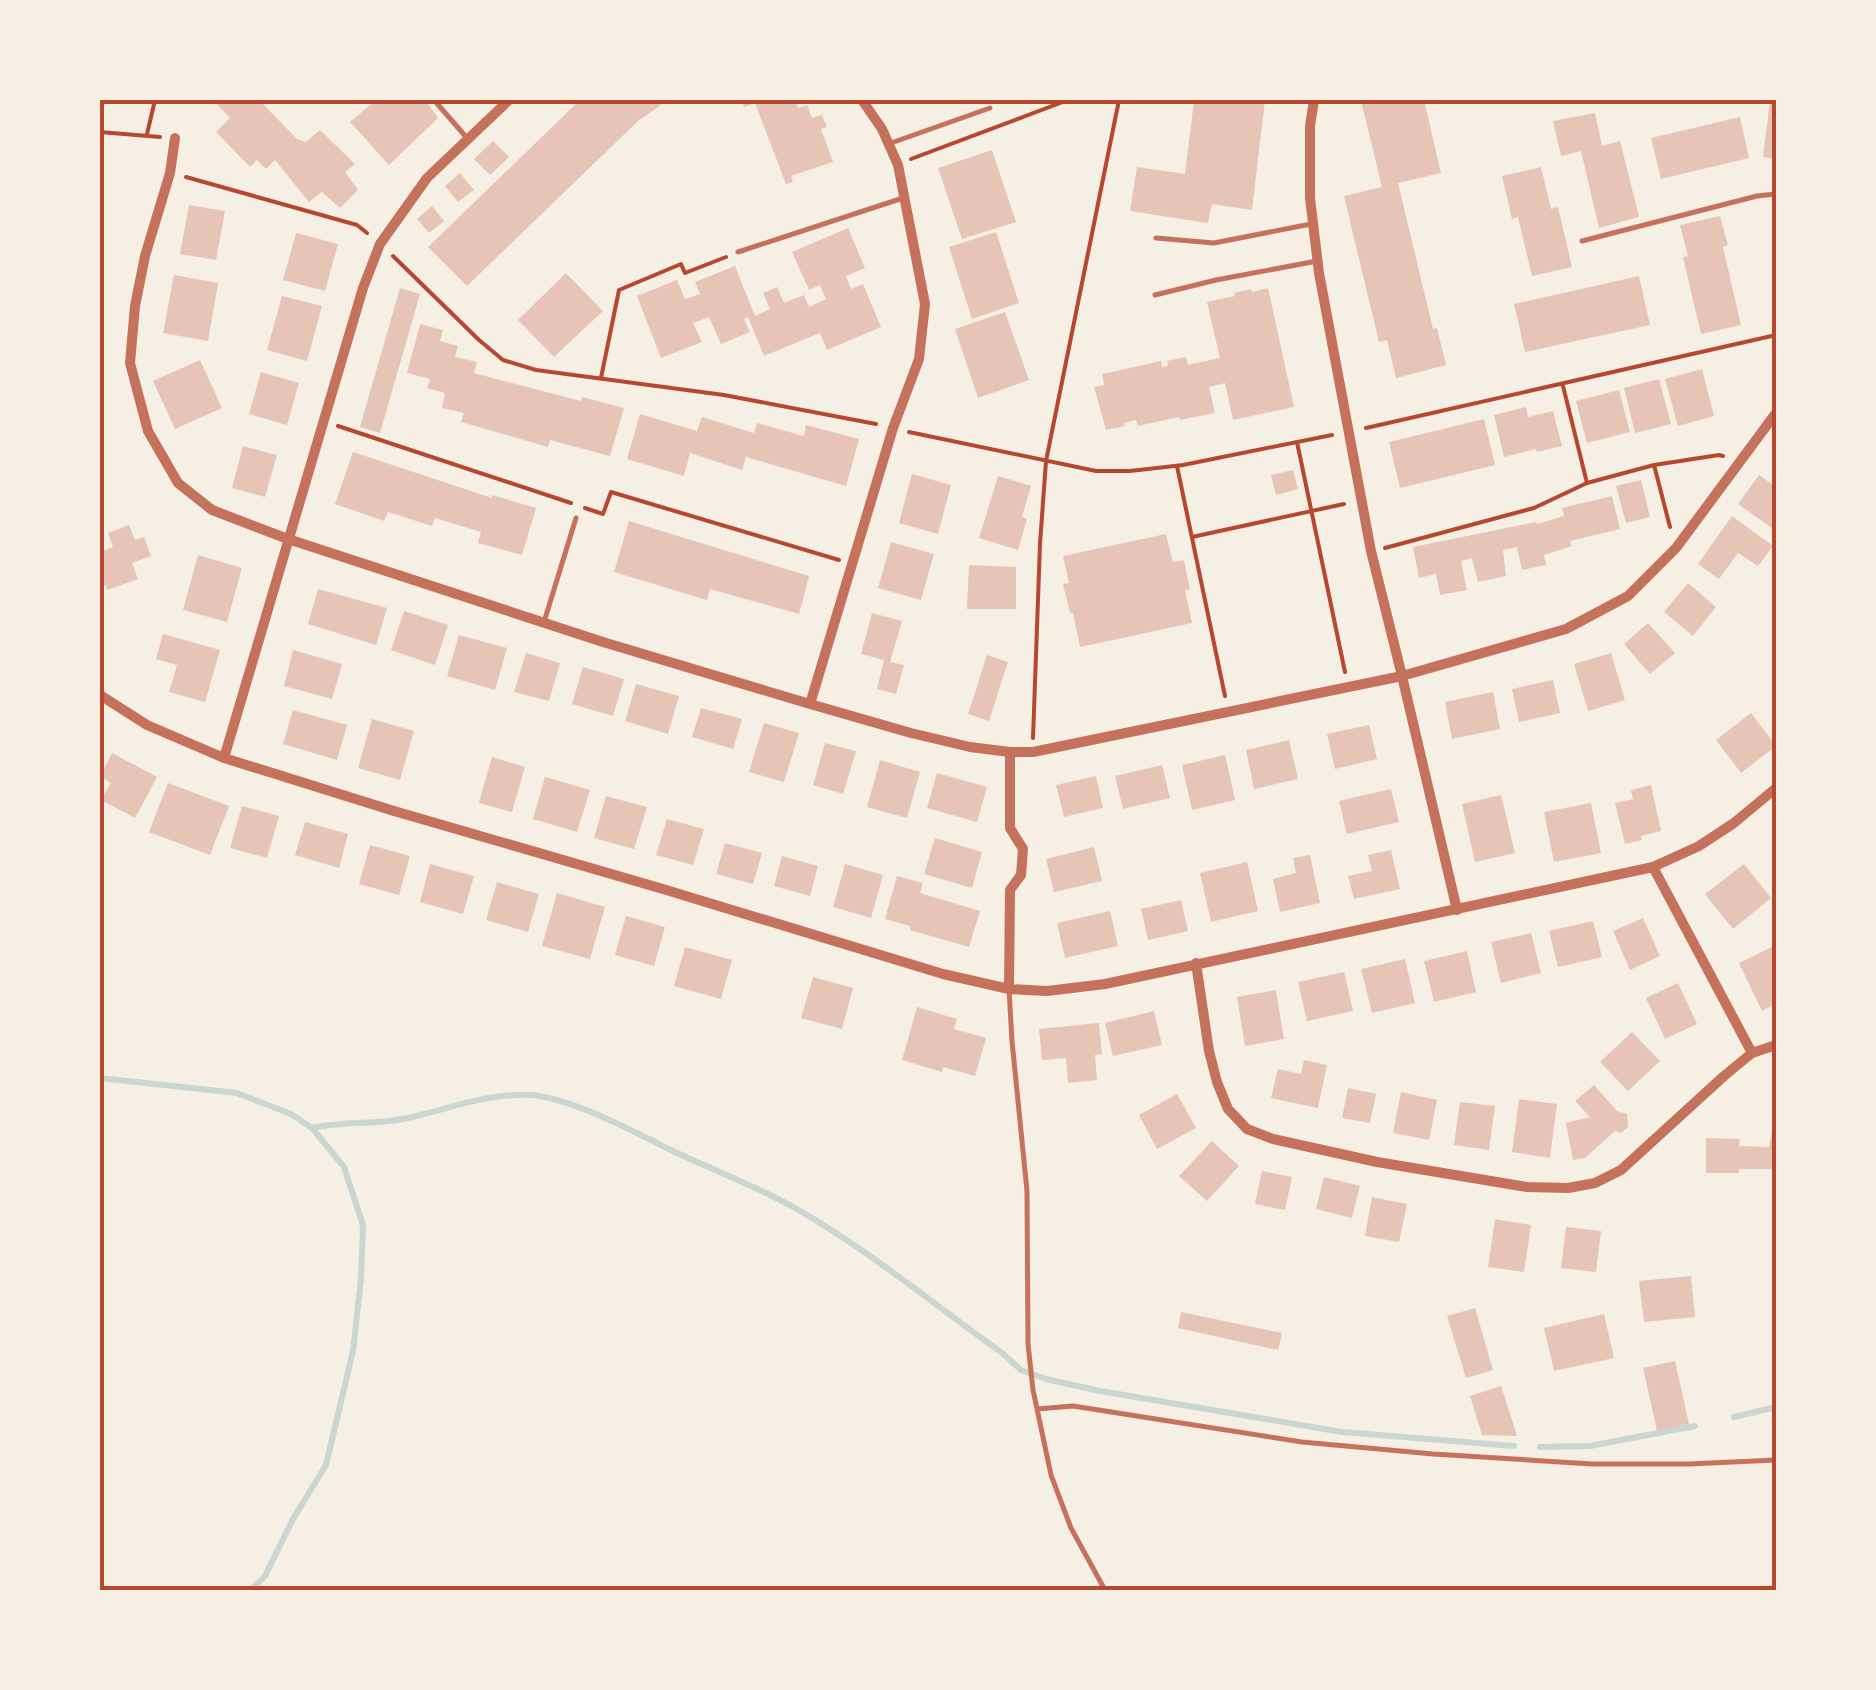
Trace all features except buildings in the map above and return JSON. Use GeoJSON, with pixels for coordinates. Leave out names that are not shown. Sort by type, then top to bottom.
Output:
{"type":"FeatureCollection","features":[{"type":"Feature","properties":{"kind":"street"},"geometry":{"type":"LineString","coordinates":[[224,758],[363,288],[380,244],[427,178],[509,100]]}},
{"type":"Feature","properties":{"kind":"street"},"geometry":{"type":"LineString","coordinates":[[810,704],[893,428],[919,359],[925,304],[898,165],[862,100]]}},
{"type":"Feature","properties":{"kind":"street"},"geometry":{"type":"LineString","coordinates":[[1314,100],[1310,198],[1317,261],[1371,552],[1456,910]]}},
{"type":"Feature","properties":{"kind":"street"},"geometry":{"type":"LineString","coordinates":[[175,138],[170,173],[145,256],[130,363],[148,432],[178,483],[212,510],[288,539],[544,622],[810,704],[970,747],[1033,752],[1229,714],[1402,676],[1566,629],[1628,596],[1676,548],[1776,413]]}},
{"type":"Feature","properties":{"kind":"street"},"geometry":{"type":"LineString","coordinates":[[100,695],[147,725],[224,758],[942,974],[1009,989],[1047,991],[1104,984],[1653,867],[1710,838],[1776,788]]}},
{"type":"Feature","properties":{"kind":"street"},"geometry":{"type":"LineString","coordinates":[[1009,989],[1010,890],[1022,875],[1023,849],[1010,828],[1010,752]]}},
{"type":"Feature","properties":{"kind":"street"},"geometry":{"type":"LineString","coordinates":[[1653,867],[1752,1054]]}},
{"type":"Feature","properties":{"kind":"street"},"geometry":{"type":"LineString","coordinates":[[1196,964],[1216,1082],[1228,1109],[1248,1129],[1273,1139],[1376,1162],[1508,1184],[1568,1188],[1621,1170],[1752,1054],[1776,1045]]}},
{"type":"Feature","properties":{"kind":"lane"},"geometry":{"type":"LineString","coordinates":[[434,100],[467,138]]}},
{"type":"Feature","properties":{"kind":"lane"},"geometry":{"type":"LineString","coordinates":[[888,144],[990,108]]}},
{"type":"Feature","properties":{"kind":"lane"},"geometry":{"type":"LineString","coordinates":[[1582,241],[1776,194]]}},
{"type":"Feature","properties":{"kind":"lane"},"geometry":{"type":"LineString","coordinates":[[738,252],[903,198]]}},
{"type":"Feature","properties":{"kind":"lane"},"geometry":{"type":"LineString","coordinates":[[1156,238],[1214,244],[1313,224]]}},
{"type":"Feature","properties":{"kind":"lane"},"geometry":{"type":"LineString","coordinates":[[1155,295],[1317,261]]}},
{"type":"Feature","properties":{"kind":"lane"},"geometry":{"type":"LineString","coordinates":[[544,622],[576,518]]}},
{"type":"Feature","properties":{"kind":"lane"},"geometry":{"type":"LineString","coordinates":[[1009,989],[1027,1191],[1028,1344],[1033,1390],[1050,1475],[1071,1528],[1104,1590]]}},
{"type":"Feature","properties":{"kind":"lane"},"geometry":{"type":"LineString","coordinates":[[1037,1409],[1074,1406],[1302,1442],[1434,1454],[1592,1464],[1776,1460]]}},
{"type":"Feature","properties":{"kind":"path"},"geometry":{"type":"LineString","coordinates":[[147,135],[155,100]]}},
{"type":"Feature","properties":{"kind":"path"},"geometry":{"type":"LineString","coordinates":[[898,165],[1068,100]]}},
{"type":"Feature","properties":{"kind":"path"},"geometry":{"type":"LineString","coordinates":[[1033,752],[1046,461],[1118,100]]}},
{"type":"Feature","properties":{"kind":"path"},"geometry":{"type":"LineString","coordinates":[[100,132],[175,138]]}},
{"type":"Feature","properties":{"kind":"path"},"geometry":{"type":"LineString","coordinates":[[170,173],[357,226],[503,360],[536,370],[724,395],[1096,471],[1177,466],[1348,432],[1776,335]]}},
{"type":"Feature","properties":{"kind":"path"},"geometry":{"type":"LineString","coordinates":[[601,378],[619,290],[680,264],[685,273],[738,252]]}},
{"type":"Feature","properties":{"kind":"path"},"geometry":{"type":"LineString","coordinates":[[1562,384],[1587,483]]}},
{"type":"Feature","properties":{"kind":"path"},"geometry":{"type":"LineString","coordinates":[[324,421],[603,514],[611,492],[853,564]]}},
{"type":"Feature","properties":{"kind":"path"},"geometry":{"type":"LineString","coordinates":[[1297,442],[1348,688]]}},
{"type":"Feature","properties":{"kind":"path"},"geometry":{"type":"LineString","coordinates":[[1371,552],[1534,508],[1587,483],[1654,465],[1719,454],[1741,462]]}},
{"type":"Feature","properties":{"kind":"path"},"geometry":{"type":"LineString","coordinates":[[1654,465],[1676,548]]}},
{"type":"Feature","properties":{"kind":"path"},"geometry":{"type":"LineString","coordinates":[[1177,466],[1229,714]]}},
{"type":"Feature","properties":{"kind":"path"},"geometry":{"type":"LineString","coordinates":[[1192,537],[1361,500]]}},
{"type":"Feature","properties":{"kind":"waterway"},"geometry":{"type":"LineString","coordinates":[[100,1078],[237,1093],[291,1114],[312,1128],[344,1167],[363,1225],[353,1351],[326,1465],[265,1576],[251,1590]]}},
{"type":"Feature","properties":{"kind":"waterway"},"geometry":{"type":"LineString","coordinates":[[312,1128],[403,1119],[497,1097],[546,1097],[602,1116],[802,1212],[878,1262],[1021,1370],[1100,1391],[1342,1432],[1514,1446]]}},
{"type":"Feature","properties":{"kind":"waterway"},"geometry":{"type":"LineString","coordinates":[[1734,1417],[1776,1407]]}},
{"type":"Feature","properties":{"kind":"waterway"},"geometry":{"type":"LineString","coordinates":[[1540,1447],[1590,1446],[1695,1426]]}}]}
